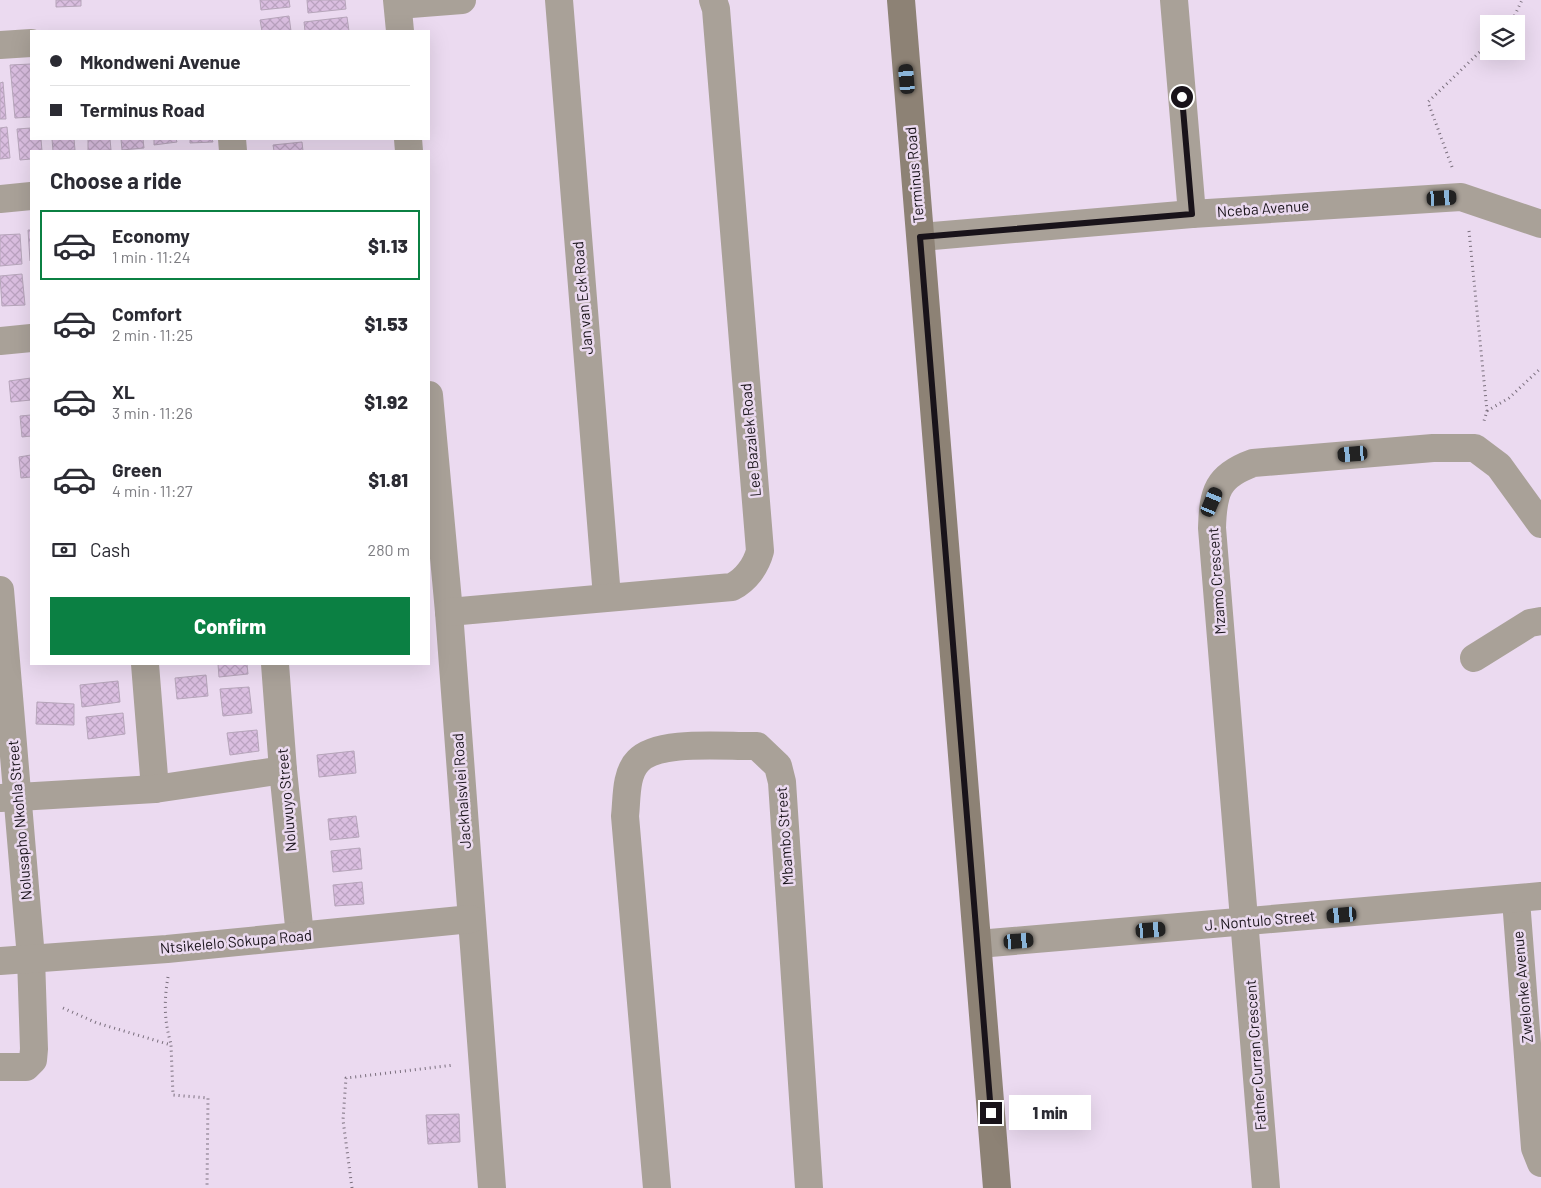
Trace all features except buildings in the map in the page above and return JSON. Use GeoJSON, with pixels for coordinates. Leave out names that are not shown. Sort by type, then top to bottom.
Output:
{"type":"FeatureCollection","features":[{"type":"Feature","properties":{"kind":"street"},"geometry":{"type":"LineString","coordinates":[[398,12],[462,0]]}},
{"type":"Feature","properties":{"kind":"street","name":"Jan van Eck Road"},"geometry":{"type":"LineString","coordinates":[[559,0],[607,597]]}},
{"type":"Feature","properties":{"kind":"street","name":"Lee Bazalek Road"},"geometry":{"type":"LineString","coordinates":[[449,612],[732,587],[747,576],[758,558],[760,550],[717,19],[712,0]]}},
{"type":"Feature","properties":{"kind":"street","name":"Terminus Road"},"geometry":{"type":"LineString","coordinates":[[901,0],[997,1188]]}},
{"type":"Feature","properties":{"kind":"street"},"geometry":{"type":"LineString","coordinates":[[1174,0],[1192,214]]}},
{"type":"Feature","properties":{"kind":"street"},"geometry":{"type":"LineString","coordinates":[[0,46],[30,43]]}},
{"type":"Feature","properties":{"kind":"street"},"geometry":{"type":"LineString","coordinates":[[0,199],[30,196]]}},
{"type":"Feature","properties":{"kind":"street","name":"Nceba Avenue"},"geometry":{"type":"LineString","coordinates":[[920,237],[1192,214],[1461,197],[1541,224]]}},
{"type":"Feature","properties":{"kind":"street"},"geometry":{"type":"LineString","coordinates":[[0,341],[30,338]]}},
{"type":"Feature","properties":{"kind":"street","name":"Jackhalsvlei Road"},"geometry":{"type":"LineString","coordinates":[[430,406],[449,612],[492,1188]]}},
{"type":"Feature","properties":{"kind":"street","name":"Mzamo Crescent"},"geometry":{"type":"LineString","coordinates":[[1246,923],[1212,528],[1212,502],[1220,482],[1235,469],[1254,462],[1433,448],[1475,448]]}},
{"type":"Feature","properties":{"kind":"street"},"geometry":{"type":"LineString","coordinates":[[1475,448],[1500,466],[1541,524]]}},
{"type":"Feature","properties":{"kind":"street","name":"Nolusapho Nkohla Street"},"geometry":{"type":"LineString","coordinates":[[0,590],[10,797],[31,958],[34,1005],[33,1060],[26,1067],[0,1067]]}},
{"type":"Feature","properties":{"kind":"street"},"geometry":{"type":"LineString","coordinates":[[1474,658],[1530,623],[1541,621]]}},
{"type":"Feature","properties":{"kind":"street"},"geometry":{"type":"LineString","coordinates":[[145,665],[155,789]]}},
{"type":"Feature","properties":{"kind":"street","name":"Noluvuyo Street"},"geometry":{"type":"LineString","coordinates":[[275,665],[283,770],[300,936]]}},
{"type":"Feature","properties":{"kind":"street","name":"Mbambo Street"},"geometry":{"type":"LineString","coordinates":[[657,1188],[625,816],[629,778],[637,761],[663,748],[757,746],[778,766],[782,782],[809,1188]]}},
{"type":"Feature","properties":{"kind":"street"},"geometry":{"type":"LineString","coordinates":[[10,797],[155,789],[283,770]]}},
{"type":"Feature","properties":{"kind":"street","name":"J. Nontulo Street"},"geometry":{"type":"LineString","coordinates":[[978,944],[1528,898]]}},
{"type":"Feature","properties":{"kind":"street","name":"Zwelonke Avenue"},"geometry":{"type":"LineString","coordinates":[[1528,898],[1535,1148],[1541,1163]]}},
{"type":"Feature","properties":{"kind":"street","name":"Ntsikelelo Sokupa Road"},"geometry":{"type":"LineString","coordinates":[[0,961],[167,949],[471,920]]}},
{"type":"Feature","properties":{"kind":"street","name":"Father Curran Crescent"},"geometry":{"type":"LineString","coordinates":[[1246,923],[1266,1188]]}},
{"type":"Feature","properties":{"kind":"path"},"geometry":{"type":"LineString","coordinates":[[1515,15],[1522,0]]}},
{"type":"Feature","properties":{"kind":"path"},"geometry":{"type":"LineString","coordinates":[[1475,448],[1487,411],[1468,226],[1461,197],[1428,102],[1480,52]]}},
{"type":"Feature","properties":{"kind":"path"},"geometry":{"type":"LineString","coordinates":[[1487,411],[1508,398],[1541,368]]}},
{"type":"Feature","properties":{"kind":"path"},"geometry":{"type":"LineString","coordinates":[[167,949],[169,972],[164,999],[167,1029],[171,1045],[173,1095],[208,1098],[207,1188]]}},
{"type":"Feature","properties":{"kind":"path"},"geometry":{"type":"LineString","coordinates":[[34,1005],[58,1006],[98,1023],[171,1045]]}},
{"type":"Feature","properties":{"kind":"path"},"geometry":{"type":"LineString","coordinates":[[352,1188],[343,1120],[346,1078],[482,1062]]}},
{"type":"Feature","properties":{"kind":"route"},"geometry":{"type":"LineString","coordinates":[[991,1113],[920,237],[1192,214],[1182,97]]}}]}
